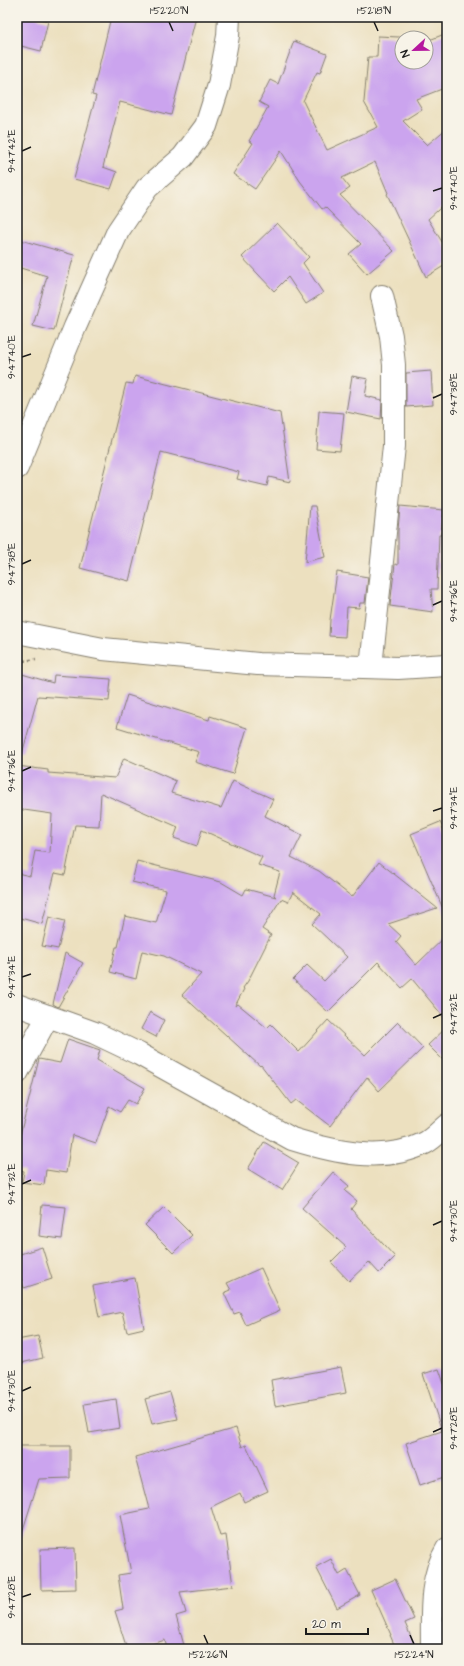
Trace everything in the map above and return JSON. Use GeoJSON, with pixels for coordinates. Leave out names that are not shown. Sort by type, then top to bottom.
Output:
{"type":"FeatureCollection","features":[{"type":"Feature","properties":{"kind":"street"},"geometry":{"type":"LineString","coordinates":[[17,468],[75,328],[118,231],[147,188],[183,157],[206,126],[219,85],[228,36],[229,17]]}},
{"type":"Feature","properties":{"kind":"street"},"geometry":{"type":"LineString","coordinates":[[371,667],[394,446],[395,405],[391,336],[382,296]]}},
{"type":"Feature","properties":{"kind":"street"},"geometry":{"type":"LineString","coordinates":[[17,632],[103,649],[258,664],[398,668],[447,665]]}},
{"type":"Feature","properties":{"kind":"street"},"geometry":{"type":"LineString","coordinates":[[17,1005],[95,1033],[249,1114],[292,1139],[315,1146],[346,1154],[387,1153],[405,1150],[426,1142],[447,1125]]}},
{"type":"Feature","properties":{"kind":"street"},"geometry":{"type":"LineString","coordinates":[[17,1073],[48,1016]]}},
{"type":"Feature","properties":{"kind":"street"},"geometry":{"type":"LineString","coordinates":[[432,1649],[432,1608],[435,1582],[443,1556],[447,1549]]}},
{"type":"Feature","properties":{"kind":"building"},"geometry":{"type":"Polygon","coordinates":[[[17,17],[33,17],[48,21],[41,51],[17,45],[17,17]]]}},
{"type":"Feature","properties":{"kind":"building"},"geometry":{"type":"Polygon","coordinates":[[[111,17],[196,17],[171,115],[120,102],[103,167],[117,172],[111,189],[74,179],[96,96],[92,95],[111,17]]]}},
{"type":"Feature","properties":{"kind":"building"},"geometry":{"type":"Polygon","coordinates":[[[447,33],[447,87],[416,99],[422,109],[403,121],[427,145],[447,128],[447,202],[428,219],[447,250],[447,264],[426,277],[387,194],[388,193],[375,162],[342,178],[350,188],[340,195],[394,251],[367,274],[349,254],[361,244],[325,207],[322,209],[300,181],[281,151],[255,189],[233,174],[253,143],[249,141],[268,107],[259,102],[270,80],[278,84],[294,41],[327,54],[320,73],[317,72],[303,101],[327,150],[378,127],[364,102],[368,57],[377,57],[378,36],[394,37],[394,70],[434,70],[434,38],[447,33]]]}},
{"type":"Feature","properties":{"kind":"building"},"geometry":{"type":"Polygon","coordinates":[[[277,223],[309,257],[303,263],[323,293],[306,304],[288,277],[274,291],[242,257],[277,223]]]}},
{"type":"Feature","properties":{"kind":"building"},"geometry":{"type":"Polygon","coordinates":[[[17,239],[74,255],[54,331],[33,326],[47,276],[17,267],[17,239]]]}},
{"type":"Feature","properties":{"kind":"building"},"geometry":{"type":"Polygon","coordinates":[[[431,371],[433,405],[406,407],[406,373],[431,371]]]}},
{"type":"Feature","properties":{"kind":"building"},"geometry":{"type":"Polygon","coordinates":[[[135,376],[280,413],[290,482],[269,477],[267,486],[237,479],[239,472],[161,452],[129,581],[80,568],[126,383],[133,384],[135,376]]]}},
{"type":"Feature","properties":{"kind":"building"},"geometry":{"type":"Polygon","coordinates":[[[352,376],[368,379],[365,396],[382,400],[381,419],[346,412],[352,376]]]}},
{"type":"Feature","properties":{"kind":"building"},"geometry":{"type":"Polygon","coordinates":[[[319,411],[344,413],[340,451],[316,449],[319,411]]]}},
{"type":"Feature","properties":{"kind":"building"},"geometry":{"type":"Polygon","coordinates":[[[310,506],[315,506],[325,557],[305,562],[310,506]]]}},
{"type":"Feature","properties":{"kind":"building"},"geometry":{"type":"Polygon","coordinates":[[[400,506],[444,510],[441,535],[439,535],[437,589],[431,589],[433,612],[390,606],[395,564],[398,565],[400,506]]]}},
{"type":"Feature","properties":{"kind":"building"},"geometry":{"type":"Polygon","coordinates":[[[337,572],[368,577],[365,603],[360,603],[359,608],[347,607],[345,637],[329,636],[337,572]]]}},
{"type":"Feature","properties":{"kind":"building"},"geometry":{"type":"Polygon","coordinates":[[[22,674],[53,683],[54,675],[111,679],[109,701],[38,696],[22,754],[17,753],[17,692],[22,674]]]}},
{"type":"Feature","properties":{"kind":"building"},"geometry":{"type":"Polygon","coordinates":[[[127,695],[209,720],[210,716],[247,728],[233,774],[195,762],[199,752],[117,727],[127,695]]]}},
{"type":"Feature","properties":{"kind":"building"},"geometry":{"type":"Polygon","coordinates":[[[124,758],[176,781],[171,793],[221,808],[233,781],[273,799],[265,816],[302,835],[291,857],[319,871],[352,897],[379,862],[437,908],[388,924],[401,936],[396,942],[416,965],[447,935],[447,1021],[412,979],[402,988],[378,962],[328,1012],[293,979],[307,965],[324,981],[347,957],[312,924],[321,914],[293,892],[288,902],[281,899],[262,929],[271,935],[235,1006],[238,1004],[267,1028],[271,1024],[299,1052],[328,1020],[365,1055],[398,1022],[423,1048],[379,1091],[367,1077],[330,1126],[296,1100],[291,1104],[261,1065],[260,1066],[182,995],[201,974],[164,956],[142,951],[136,979],[110,972],[116,947],[118,947],[125,916],[156,923],[166,890],[132,882],[137,861],[221,882],[243,895],[246,889],[276,897],[274,895],[280,872],[258,865],[262,857],[202,830],[197,846],[174,838],[178,827],[101,793],[99,826],[75,825],[65,875],[55,873],[42,924],[17,917],[17,873],[30,876],[35,851],[50,853],[52,814],[17,809],[17,766],[48,770],[48,773],[115,778],[124,758]]]}},
{"type":"Feature","properties":{"kind":"building"},"geometry":{"type":"Polygon","coordinates":[[[440,822],[447,838],[447,918],[411,834],[440,822]]]}},
{"type":"Feature","properties":{"kind":"building"},"geometry":{"type":"Polygon","coordinates":[[[49,917],[65,921],[58,949],[42,946],[49,917]]]}},
{"type":"Feature","properties":{"kind":"building"},"geometry":{"type":"Polygon","coordinates":[[[65,953],[83,963],[58,1007],[53,1004],[65,953]]]}},
{"type":"Feature","properties":{"kind":"building"},"geometry":{"type":"Polygon","coordinates":[[[150,1012],[164,1020],[156,1037],[141,1029],[150,1012]]]}},
{"type":"Feature","properties":{"kind":"building"},"geometry":{"type":"Polygon","coordinates":[[[447,1027],[447,1064],[428,1045],[447,1027]]]}},
{"type":"Feature","properties":{"kind":"building"},"geometry":{"type":"Polygon","coordinates":[[[68,1039],[100,1050],[97,1060],[145,1088],[136,1104],[128,1100],[120,1112],[109,1106],[96,1143],[72,1135],[66,1173],[46,1170],[44,1185],[22,1182],[24,1171],[17,1169],[17,1157],[21,1131],[39,1059],[60,1063],[68,1039]]]}},
{"type":"Feature","properties":{"kind":"building"},"geometry":{"type":"Polygon","coordinates":[[[264,1142],[299,1163],[282,1190],[248,1169],[264,1142]]]}},
{"type":"Feature","properties":{"kind":"building"},"geometry":{"type":"Polygon","coordinates":[[[333,1172],[349,1186],[345,1191],[357,1201],[351,1209],[395,1257],[379,1273],[369,1262],[349,1281],[331,1262],[346,1247],[302,1208],[333,1172]]]}},
{"type":"Feature","properties":{"kind":"building"},"geometry":{"type":"Polygon","coordinates":[[[42,1205],[66,1207],[62,1239],[39,1236],[42,1205]]]}},
{"type":"Feature","properties":{"kind":"building"},"geometry":{"type":"Polygon","coordinates":[[[164,1207],[192,1235],[173,1253],[145,1225],[164,1207]]]}},
{"type":"Feature","properties":{"kind":"building"},"geometry":{"type":"Polygon","coordinates":[[[42,1247],[52,1279],[24,1288],[17,1264],[17,1255],[42,1247]]]}},
{"type":"Feature","properties":{"kind":"building"},"geometry":{"type":"Polygon","coordinates":[[[261,1268],[280,1310],[246,1325],[240,1312],[234,1314],[224,1293],[231,1290],[227,1283],[261,1268]]]}},
{"type":"Feature","properties":{"kind":"building"},"geometry":{"type":"Polygon","coordinates":[[[135,1278],[144,1328],[127,1332],[122,1312],[99,1317],[93,1286],[135,1278]]]}},
{"type":"Feature","properties":{"kind":"building"},"geometry":{"type":"Polygon","coordinates":[[[38,1336],[43,1358],[17,1364],[17,1340],[38,1336]]]}},
{"type":"Feature","properties":{"kind":"building"},"geometry":{"type":"Polygon","coordinates":[[[341,1367],[346,1393],[275,1406],[271,1380],[341,1367]]]}},
{"type":"Feature","properties":{"kind":"building"},"geometry":{"type":"Polygon","coordinates":[[[439,1369],[447,1392],[447,1476],[420,1485],[406,1443],[442,1431],[423,1374],[439,1369]]]}},
{"type":"Feature","properties":{"kind":"building"},"geometry":{"type":"Polygon","coordinates":[[[170,1392],[178,1419],[152,1424],[145,1399],[170,1392]]]}},
{"type":"Feature","properties":{"kind":"building"},"geometry":{"type":"Polygon","coordinates":[[[116,1399],[120,1428],[89,1433],[84,1404],[116,1399]]]}},
{"type":"Feature","properties":{"kind":"building"},"geometry":{"type":"Polygon","coordinates":[[[236,1428],[242,1447],[246,1445],[268,1491],[244,1502],[240,1493],[211,1507],[220,1536],[226,1535],[233,1586],[180,1592],[186,1613],[176,1616],[185,1649],[167,1649],[165,1640],[137,1649],[127,1649],[115,1611],[123,1609],[118,1575],[131,1573],[120,1515],[149,1509],[135,1457],[236,1428]]]}},
{"type":"Feature","properties":{"kind":"building"},"geometry":{"type":"Polygon","coordinates":[[[17,1446],[70,1446],[70,1478],[39,1479],[21,1536],[17,1536],[17,1446]]]}},
{"type":"Feature","properties":{"kind":"building"},"geometry":{"type":"Polygon","coordinates":[[[75,1548],[76,1589],[41,1590],[40,1549],[75,1548]]]}},
{"type":"Feature","properties":{"kind":"building"},"geometry":{"type":"Polygon","coordinates":[[[331,1559],[339,1575],[347,1570],[360,1595],[337,1608],[316,1567],[331,1559]]]}},
{"type":"Feature","properties":{"kind":"building"},"geometry":{"type":"Polygon","coordinates":[[[395,1579],[414,1619],[405,1623],[416,1649],[396,1649],[371,1590],[395,1579]]]}}]}
